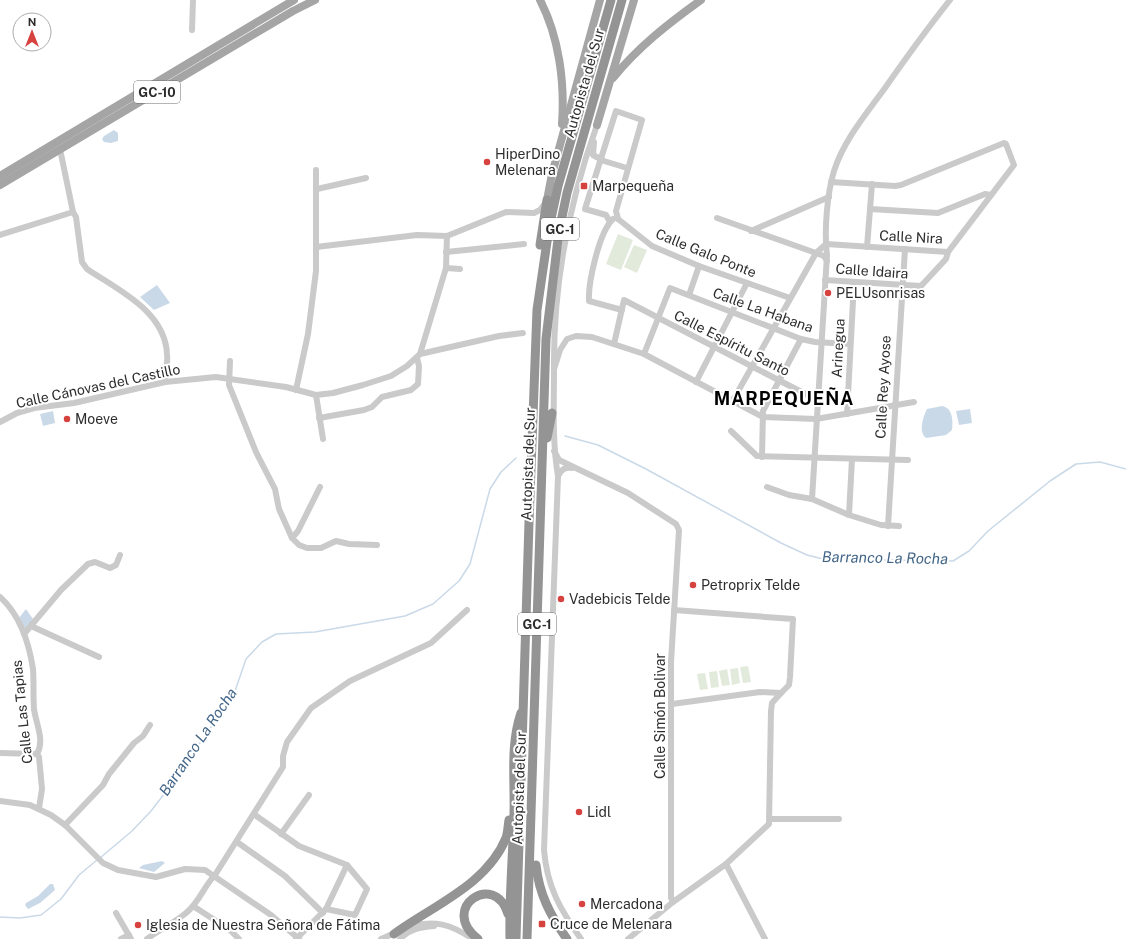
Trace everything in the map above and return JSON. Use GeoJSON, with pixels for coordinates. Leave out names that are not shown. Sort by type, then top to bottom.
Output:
{"type":"FeatureCollection","features":[{"type":"Feature","properties":{"kind":"highway","name":"Autopista del Sur"},"geometry":{"type":"LineString","coordinates":[[516,939],[534,346],[537,310],[549,228],[558,186],[611,0]]}},
{"type":"Feature","properties":{"kind":"highway","name":"Autopista del Sur"},"geometry":{"type":"LineString","coordinates":[[527,939],[546,339],[559,231],[578,152],[622,0]]}},
{"type":"Feature","properties":{"kind":"highway"},"geometry":{"type":"LineString","coordinates":[[537,310],[534,282],[547,200]]}},
{"type":"Feature","properties":{"kind":"highway"},"geometry":{"type":"LineString","coordinates":[[542,465],[552,413]]}},
{"type":"Feature","properties":{"kind":"highway"},"geometry":{"type":"LineString","coordinates":[[510,939],[509,919],[517,725],[523,704]]}},
{"type":"Feature","properties":{"kind":"highway"},"geometry":{"type":"LineString","coordinates":[[397,937],[468,885],[487,868],[506,837],[514,783]]}},
{"type":"Feature","properties":{"kind":"highway"},"geometry":{"type":"LineString","coordinates":[[533,783],[536,813],[536,865],[533,939]]}},
{"type":"Feature","properties":{"kind":"highway"},"geometry":{"type":"LineString","coordinates":[[536,865],[538,882],[542,896],[567,939]]}},
{"type":"Feature","properties":{"kind":"highway"},"geometry":{"type":"LineString","coordinates":[[478,939],[468,930],[464,920],[465,907],[471,898],[482,894],[493,895],[502,902],[509,919]]}},
{"type":"Feature","properties":{"kind":"main road","name":"GC-10"},"geometry":{"type":"LineString","coordinates":[[0,176],[294,0]]}},
{"type":"Feature","properties":{"kind":"main road","name":"GC-10"},"geometry":{"type":"LineString","coordinates":[[0,185],[315,0]]}},
{"type":"Feature","properties":{"kind":"main road"},"geometry":{"type":"LineString","coordinates":[[540,0],[552,30],[561,77],[563,112],[559,146]]}},
{"type":"Feature","properties":{"kind":"main road"},"geometry":{"type":"LineString","coordinates":[[547,200],[559,146],[600,0]]}},
{"type":"Feature","properties":{"kind":"main road"},"geometry":{"type":"LineString","coordinates":[[597,125],[634,0]]}},
{"type":"Feature","properties":{"kind":"main road"},"geometry":{"type":"LineString","coordinates":[[610,82],[628,60],[653,36],[701,0]]}},
{"type":"Feature","properties":{"kind":"street"},"geometry":{"type":"LineString","coordinates":[[192,30],[193,0]]}},
{"type":"Feature","properties":{"kind":"street"},"geometry":{"type":"LineString","coordinates":[[812,499],[817,400],[826,280],[826,244],[831,182],[844,147],[859,123],[950,0]]}},
{"type":"Feature","properties":{"kind":"street"},"geometry":{"type":"LineString","coordinates":[[614,344],[622,310],[589,302],[588,296],[593,265],[610,222],[614,219],[618,219],[616,211],[627,168],[642,120],[616,112],[585,209],[606,215],[616,211]]}},
{"type":"Feature","properties":{"kind":"street"},"geometry":{"type":"LineString","coordinates":[[597,125],[593,155],[600,160],[627,168]]}},
{"type":"Feature","properties":{"kind":"street"},"geometry":{"type":"LineString","coordinates":[[581,939],[556,901],[545,860],[544,850],[558,476],[554,451],[552,413],[554,330],[561,256],[573,200],[597,125]]}},
{"type":"Feature","properties":{"kind":"street","name":"Calle Nira"},"geometry":{"type":"LineString","coordinates":[[826,244],[948,252],[1014,165],[1006,144],[1000,144],[901,185],[872,184]]}},
{"type":"Feature","properties":{"kind":"street"},"geometry":{"type":"LineString","coordinates":[[60,149],[73,212],[76,217],[82,262],[86,269],[132,299],[157,321],[166,344],[168,354],[165,382]]}},
{"type":"Feature","properties":{"kind":"street"},"geometry":{"type":"LineString","coordinates":[[296,390],[309,326],[316,271],[316,170]]}},
{"type":"Feature","properties":{"kind":"street"},"geometry":{"type":"LineString","coordinates":[[317,189],[366,178]]}},
{"type":"Feature","properties":{"kind":"street"},"geometry":{"type":"LineString","coordinates":[[831,182],[872,184],[868,247]]}},
{"type":"Feature","properties":{"kind":"street"},"geometry":{"type":"LineString","coordinates":[[870,209],[938,213],[985,194],[991,195]]}},
{"type":"Feature","properties":{"kind":"street"},"geometry":{"type":"LineString","coordinates":[[751,231],[829,197]]}},
{"type":"Feature","properties":{"kind":"street"},"geometry":{"type":"LineString","coordinates":[[316,247],[417,235],[446,236],[506,212],[534,213],[540,210],[547,200]]}},
{"type":"Feature","properties":{"kind":"street"},"geometry":{"type":"LineString","coordinates":[[0,235],[73,212]]}},
{"type":"Feature","properties":{"kind":"street"},"geometry":{"type":"LineString","coordinates":[[524,212],[538,218],[543,226]]}},
{"type":"Feature","properties":{"kind":"street"},"geometry":{"type":"LineString","coordinates":[[606,215],[610,222]]}},
{"type":"Feature","properties":{"kind":"street"},"geometry":{"type":"LineString","coordinates":[[717,218],[824,256],[826,261]]}},
{"type":"Feature","properties":{"kind":"street","name":"Calle Galo Ponte"},"geometry":{"type":"LineString","coordinates":[[618,219],[652,246],[699,266],[790,298]]}},
{"type":"Feature","properties":{"kind":"street"},"geometry":{"type":"LineString","coordinates":[[320,418],[364,410],[372,407],[382,397],[411,390],[418,384],[418,356],[446,268],[446,236]]}},
{"type":"Feature","properties":{"kind":"street"},"geometry":{"type":"LineString","coordinates":[[446,252],[524,244]]}},
{"type":"Feature","properties":{"kind":"street"},"geometry":{"type":"LineString","coordinates":[[732,402],[816,253],[826,244]]}},
{"type":"Feature","properties":{"kind":"street","name":"Calle Rey Ayose"},"geometry":{"type":"LineString","coordinates":[[888,526],[901,285],[905,249]]}},
{"type":"Feature","properties":{"kind":"street","name":"Calle Idaira"},"geometry":{"type":"LineString","coordinates":[[826,280],[921,286],[946,258],[948,252]]}},
{"type":"Feature","properties":{"kind":"street"},"geometry":{"type":"LineString","coordinates":[[689,295],[699,266]]}},
{"type":"Feature","properties":{"kind":"street"},"geometry":{"type":"LineString","coordinates":[[446,268],[460,269]]}},
{"type":"Feature","properties":{"kind":"street","name":"Arinegua"},"geometry":{"type":"LineString","coordinates":[[847,414],[854,282]]}},
{"type":"Feature","properties":{"kind":"street"},"geometry":{"type":"LineString","coordinates":[[696,382],[747,283]]}},
{"type":"Feature","properties":{"kind":"street","name":"Calle La Habana"},"geometry":{"type":"LineString","coordinates":[[658,318],[670,288],[801,339],[850,344]]}},
{"type":"Feature","properties":{"kind":"street","name":"Calle Espíritu Santo"},"geometry":{"type":"LineString","coordinates":[[622,310],[624,300],[817,400]]}},
{"type":"Feature","properties":{"kind":"street"},"geometry":{"type":"LineString","coordinates":[[644,354],[658,318]]}},
{"type":"Feature","properties":{"kind":"street","name":"Calle Cánovas del Castillo"},"geometry":{"type":"LineString","coordinates":[[0,422],[17,413],[74,403],[165,382],[216,377],[296,390],[316,395],[364,385],[391,376],[418,356],[499,336],[523,333]]}},
{"type":"Feature","properties":{"kind":"street"},"geometry":{"type":"LineString","coordinates":[[554,369],[562,345],[571,337],[592,337],[644,354],[732,402],[763,417],[816,419],[914,402]]}},
{"type":"Feature","properties":{"kind":"street"},"geometry":{"type":"LineString","coordinates":[[762,457],[763,411],[801,339]]}},
{"type":"Feature","properties":{"kind":"street"},"geometry":{"type":"LineString","coordinates":[[230,361],[228,378],[229,385],[256,452],[275,489],[284,524],[292,538],[299,545],[307,548],[321,548],[336,541],[349,544],[377,545]]}},
{"type":"Feature","properties":{"kind":"street"},"geometry":{"type":"LineString","coordinates":[[316,395],[323,439]]}},
{"type":"Feature","properties":{"kind":"street"},"geometry":{"type":"LineString","coordinates":[[731,431],[757,456],[762,457],[908,460]]}},
{"type":"Feature","properties":{"kind":"street"},"geometry":{"type":"LineString","coordinates":[[554,451],[559,460],[574,468]]}},
{"type":"Feature","properties":{"kind":"street"},"geometry":{"type":"LineString","coordinates":[[849,515],[852,459]]}},
{"type":"Feature","properties":{"kind":"street"},"geometry":{"type":"LineString","coordinates":[[558,476],[561,470],[566,467],[574,468]]}},
{"type":"Feature","properties":{"kind":"street","name":"Calle Simón Bolivar"},"geometry":{"type":"LineString","coordinates":[[574,468],[628,493],[676,524],[679,530],[671,662],[671,898],[673,902]]}},
{"type":"Feature","properties":{"kind":"street"},"geometry":{"type":"LineString","coordinates":[[292,538],[298,530],[320,487]]}},
{"type":"Feature","properties":{"kind":"street"},"geometry":{"type":"LineString","coordinates":[[767,487],[789,495],[812,499],[849,515],[888,526],[900,526]]}},
{"type":"Feature","properties":{"kind":"street"},"geometry":{"type":"LineString","coordinates":[[24,634],[60,590],[88,564],[95,562],[110,568],[116,565],[120,555]]}},
{"type":"Feature","properties":{"kind":"street","name":"Calle Las Tapias"},"geometry":{"type":"LineString","coordinates":[[0,597],[16,616],[24,634],[32,669],[34,710],[41,746],[37,754],[39,757],[42,788],[39,808]]}},
{"type":"Feature","properties":{"kind":"street"},"geometry":{"type":"LineString","coordinates":[[146,939],[186,913],[193,906],[255,815],[283,767],[283,756],[287,742],[311,708],[350,681],[431,643],[468,610]]}},
{"type":"Feature","properties":{"kind":"street"},"geometry":{"type":"LineString","coordinates":[[674,610],[793,619],[789,685],[772,703],[771,711],[770,822]]}},
{"type":"Feature","properties":{"kind":"street"},"geometry":{"type":"LineString","coordinates":[[32,626],[99,657]]}},
{"type":"Feature","properties":{"kind":"street"},"geometry":{"type":"LineString","coordinates":[[672,704],[760,692],[781,693]]}},
{"type":"Feature","properties":{"kind":"street"},"geometry":{"type":"LineString","coordinates":[[65,825],[103,785],[109,774],[134,743],[143,736],[150,724]]}},
{"type":"Feature","properties":{"kind":"street"},"geometry":{"type":"LineString","coordinates":[[0,754],[37,754]]}},
{"type":"Feature","properties":{"kind":"street"},"geometry":{"type":"LineString","coordinates":[[281,834],[309,795]]}},
{"type":"Feature","properties":{"kind":"street"},"geometry":{"type":"LineString","coordinates":[[0,801],[39,808],[65,825],[93,855],[103,863],[118,870],[145,876],[168,875],[185,869],[205,870],[215,875],[271,915],[297,939],[324,911],[347,865]]}},
{"type":"Feature","properties":{"kind":"street"},"geometry":{"type":"LineString","coordinates":[[237,842],[285,876],[324,911],[355,915],[367,889],[347,865],[299,846],[255,815]]}},
{"type":"Feature","properties":{"kind":"street"},"geometry":{"type":"LineString","coordinates":[[628,939],[673,902],[726,864],[770,822],[839,819]]}},
{"type":"Feature","properties":{"kind":"street"},"geometry":{"type":"LineString","coordinates":[[726,864],[765,939]]}},
{"type":"Feature","properties":{"kind":"street"},"geometry":{"type":"LineString","coordinates":[[193,906],[237,938]]}},
{"type":"Feature","properties":{"kind":"street"},"geometry":{"type":"LineString","coordinates":[[116,913],[130,937],[121,939]]}},
{"type":"Feature","properties":{"kind":"street"},"geometry":{"type":"LineString","coordinates":[[397,937],[409,926],[427,922],[444,924],[473,939]]}},
{"type":"Feature","properties":{"kind":"street"},"geometry":{"type":"LineString","coordinates":[[381,939],[397,937],[420,927],[434,926],[449,929],[467,939]]}},
{"type":"Feature","properties":{"kind":"shaded area"},"geometry":{"type":"Polygon","coordinates":[[[618,234],[633,240],[621,270],[606,264],[618,234]]]}},
{"type":"Feature","properties":{"kind":"shaded area"},"geometry":{"type":"Polygon","coordinates":[[[634,245],[647,250],[637,273],[624,267],[634,245]]]}},
{"type":"Feature","properties":{"kind":"shaded area"},"geometry":{"type":"Polygon","coordinates":[[[748,666],[751,682],[743,683],[740,667],[748,666]]]}},
{"type":"Feature","properties":{"kind":"shaded area"},"geometry":{"type":"Polygon","coordinates":[[[738,668],[740,683],[732,685],[730,669],[738,668]]]}},
{"type":"Feature","properties":{"kind":"shaded area"},"geometry":{"type":"Polygon","coordinates":[[[727,669],[730,685],[722,686],[719,671],[727,669]]]}},
{"type":"Feature","properties":{"kind":"shaded area"},"geometry":{"type":"Polygon","coordinates":[[[717,671],[719,687],[711,688],[709,672],[717,671]]]}},
{"type":"Feature","properties":{"kind":"shaded area"},"geometry":{"type":"Polygon","coordinates":[[[705,673],[708,689],[700,690],[697,674],[705,673]]]}},
{"type":"Feature","properties":{"kind":"water"},"geometry":{"type":"Polygon","coordinates":[[[114,130],[118,133],[118,141],[111,143],[104,142],[102,139],[104,136],[114,130]]]}},
{"type":"Feature","properties":{"kind":"water"},"geometry":{"type":"Polygon","coordinates":[[[157,285],[170,303],[154,310],[140,297],[157,285]]]}},
{"type":"Feature","properties":{"kind":"water"},"geometry":{"type":"Polygon","coordinates":[[[942,406],[946,407],[952,415],[952,430],[946,435],[926,438],[922,432],[922,428],[927,409],[942,406]]]}},
{"type":"Feature","properties":{"kind":"water"},"geometry":{"type":"Polygon","coordinates":[[[970,409],[972,423],[959,425],[956,411],[970,409]]]}},
{"type":"Feature","properties":{"kind":"water"},"geometry":{"type":"Polygon","coordinates":[[[53,411],[55,423],[43,426],[40,414],[53,411]]]}},
{"type":"Feature","properties":{"kind":"water"},"geometry":{"type":"Polygon","coordinates":[[[26,609],[33,619],[25,629],[19,618],[26,609]]]}},
{"type":"Feature","properties":{"kind":"water"},"geometry":{"type":"Polygon","coordinates":[[[162,861],[165,863],[154,872],[139,868],[143,865],[162,861]]]}},
{"type":"Feature","properties":{"kind":"water"},"geometry":{"type":"Polygon","coordinates":[[[50,884],[53,884],[55,890],[40,903],[28,909],[25,905],[26,903],[38,896],[50,884]]]}},
{"type":"Feature","properties":{"kind":"waterway","name":"Barranco La Rocha"},"geometry":{"type":"LineString","coordinates":[[565,436],[598,445],[646,469],[781,543],[807,555],[823,559],[953,561],[969,551],[988,531],[1050,481],[1076,464],[1100,462],[1126,469]]}},
{"type":"Feature","properties":{"kind":"waterway","name":"Barranco La Rocha"},"geometry":{"type":"LineString","coordinates":[[100,858],[132,831],[151,811],[168,789],[234,694],[246,659],[262,642],[276,634],[315,632],[405,616],[433,604],[459,581],[470,564],[490,489],[501,472],[516,458]]}},
{"type":"Feature","properties":{"kind":"waterway","name":"Barranco La Rocha"},"geometry":{"type":"LineString","coordinates":[[0,917],[20,918],[41,915],[61,899],[79,875],[97,860]]}},
{"type":"Feature","properties":{"kind":"place","name":"HiperDino Melenara"},"geometry":{"type":"Point","coordinates":[487,162]}},
{"type":"Feature","properties":{"kind":"place","name":"Marpequeña"},"geometry":{"type":"Point","coordinates":[584,186]}},
{"type":"Feature","properties":{"kind":"place","name":"PELUsonrisas"},"geometry":{"type":"Point","coordinates":[828,293]}},
{"type":"Feature","properties":{"kind":"place","name":"Moeve"},"geometry":{"type":"Point","coordinates":[67,419]}},
{"type":"Feature","properties":{"kind":"place","name":"Petroprix Telde"},"geometry":{"type":"Point","coordinates":[693,585]}},
{"type":"Feature","properties":{"kind":"place","name":"Vadebicis Telde"},"geometry":{"type":"Point","coordinates":[561,599]}},
{"type":"Feature","properties":{"kind":"place","name":"Lidl"},"geometry":{"type":"Point","coordinates":[579,812]}},
{"type":"Feature","properties":{"kind":"place","name":"Mercadona"},"geometry":{"type":"Point","coordinates":[582,904]}},
{"type":"Feature","properties":{"kind":"place","name":"Cruce de Melenara"},"geometry":{"type":"Point","coordinates":[542,924]}},
{"type":"Feature","properties":{"kind":"place","name":"Iglesia de Nuestra Señora de Fátima"},"geometry":{"type":"Point","coordinates":[138,925]}},
{"type":"Feature","properties":{"kind":"district","name":"MARPEQUEÑA"},"geometry":{"type":"Point","coordinates":[784,399]}}]}
